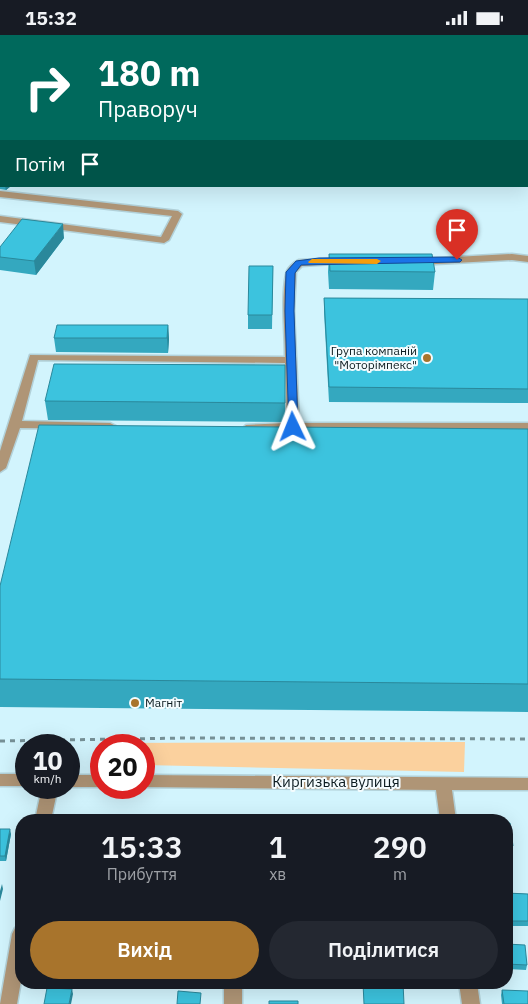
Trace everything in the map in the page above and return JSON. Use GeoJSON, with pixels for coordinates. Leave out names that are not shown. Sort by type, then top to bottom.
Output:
{"type":"FeatureCollection","features":[{"type":"Feature","properties":{"kind":"street"},"geometry":{"type":"LineString","coordinates":[[0,194],[178,214],[164,240],[0,219]]}},
{"type":"Feature","properties":{"kind":"street"},"geometry":{"type":"LineString","coordinates":[[412,262],[512,257],[528,259]]}},
{"type":"Feature","properties":{"kind":"street"},"geometry":{"type":"LineString","coordinates":[[293,427],[291,272],[299,263],[356,261]]}},
{"type":"Feature","properties":{"kind":"street"},"geometry":{"type":"LineString","coordinates":[[0,468],[34,357],[291,360]]}},
{"type":"Feature","properties":{"kind":"street"},"geometry":{"type":"LineString","coordinates":[[15,424],[120,426]]}},
{"type":"Feature","properties":{"kind":"street"},"geometry":{"type":"LineString","coordinates":[[235,427],[528,427]]}},
{"type":"Feature","properties":{"kind":"street"},"geometry":{"type":"LineString","coordinates":[[0,780],[15,780]]}},
{"type":"Feature","properties":{"kind":"street","name":"Киргизька вулиця"},"geometry":{"type":"LineString","coordinates":[[155,781],[528,784]]}},
{"type":"Feature","properties":{"kind":"street"},"geometry":{"type":"LineString","coordinates":[[443,783],[447,814]]}},
{"type":"Feature","properties":{"kind":"street"},"geometry":{"type":"LineString","coordinates":[[44,814],[47,799]]}},
{"type":"Feature","properties":{"kind":"street"},"geometry":{"type":"LineString","coordinates":[[8,1004],[15,966]]}},
{"type":"Feature","properties":{"kind":"street"},"geometry":{"type":"LineString","coordinates":[[233,989],[233,1004]]}},
{"type":"Feature","properties":{"kind":"street"},"geometry":{"type":"LineString","coordinates":[[469,989],[471,1004]]}},
{"type":"Feature","properties":{"kind":"path"},"geometry":{"type":"LineString","coordinates":[[0,741],[184,738],[528,739]]}},
{"type":"Feature","properties":{"kind":"shaded area"},"geometry":{"type":"Polygon","coordinates":[[[465,742],[464,772],[155,765],[155,743],[465,742]]]}},
{"type":"Feature","properties":{"kind":"building"},"geometry":{"type":"Polygon","coordinates":[[[22,219],[63,224],[34,261],[0,257],[0,247],[22,219]]]}},
{"type":"Feature","properties":{"kind":"building"},"geometry":{"type":"Polygon","coordinates":[[[329,254],[432,254],[435,272],[330,271],[329,254]]]}},
{"type":"Feature","properties":{"kind":"building"},"geometry":{"type":"Polygon","coordinates":[[[249,266],[273,266],[272,315],[248,315],[249,266]]]}},
{"type":"Feature","properties":{"kind":"building","name":"Група компаній \"Моторімпекс\""},"geometry":{"type":"Polygon","coordinates":[[[324,298],[528,299],[528,389],[329,387],[324,298]]]}},
{"type":"Feature","properties":{"kind":"building"},"geometry":{"type":"Polygon","coordinates":[[[57,325],[168,325],[167,338],[54,338],[57,325]]]}},
{"type":"Feature","properties":{"kind":"building"},"geometry":{"type":"Polygon","coordinates":[[[54,364],[285,365],[285,403],[45,401],[54,364]]]}},
{"type":"Feature","properties":{"kind":"building"},"geometry":{"type":"Polygon","coordinates":[[[39,425],[528,429],[528,684],[0,679],[0,586],[39,425]]]}},
{"type":"Feature","properties":{"kind":"building"},"geometry":{"type":"Polygon","coordinates":[[[0,829],[10,829],[5,856],[0,856],[0,829]]]}},
{"type":"Feature","properties":{"kind":"building"},"geometry":{"type":"Polygon","coordinates":[[[513,893],[528,894],[528,921],[513,921],[513,893]]]}},
{"type":"Feature","properties":{"kind":"building"},"geometry":{"type":"Polygon","coordinates":[[[513,944],[525,945],[527,965],[513,964],[513,944]]]}},
{"type":"Feature","properties":{"kind":"building"},"geometry":{"type":"Polygon","coordinates":[[[47,989],[72,989],[69,1004],[44,1004],[47,989]]]}},
{"type":"Feature","properties":{"kind":"building"},"geometry":{"type":"Polygon","coordinates":[[[363,989],[403,989],[404,1004],[364,1004],[363,989]]]}},
{"type":"Feature","properties":{"kind":"building"},"geometry":{"type":"Polygon","coordinates":[[[502,990],[528,991],[528,1004],[504,1004],[502,990]]]}},
{"type":"Feature","properties":{"kind":"building"},"geometry":{"type":"Polygon","coordinates":[[[178,991],[201,993],[200,1004],[177,1004],[178,991]]]}},
{"type":"Feature","properties":{"kind":"building"},"geometry":{"type":"Polygon","coordinates":[[[269,1001],[298,1001],[298,1004],[269,1004],[269,1001]]]}},
{"type":"Feature","properties":{"kind":"slow traffic"},"geometry":{"type":"LineString","coordinates":[[312,262],[377,261]]}},
{"type":"Feature","properties":{"kind":"place","name":"Група компаній \"Моторімпекс\""},"geometry":{"type":"Point","coordinates":[427,358]}},
{"type":"Feature","properties":{"kind":"place","name":"Магніт"},"geometry":{"type":"Point","coordinates":[135,703]}},
{"type":"Feature","properties":{"kind":"route"},"geometry":{"type":"LineString","coordinates":[[293,427],[289,311],[291,272],[299,263],[319,261],[421,262],[457,260]]}}]}
